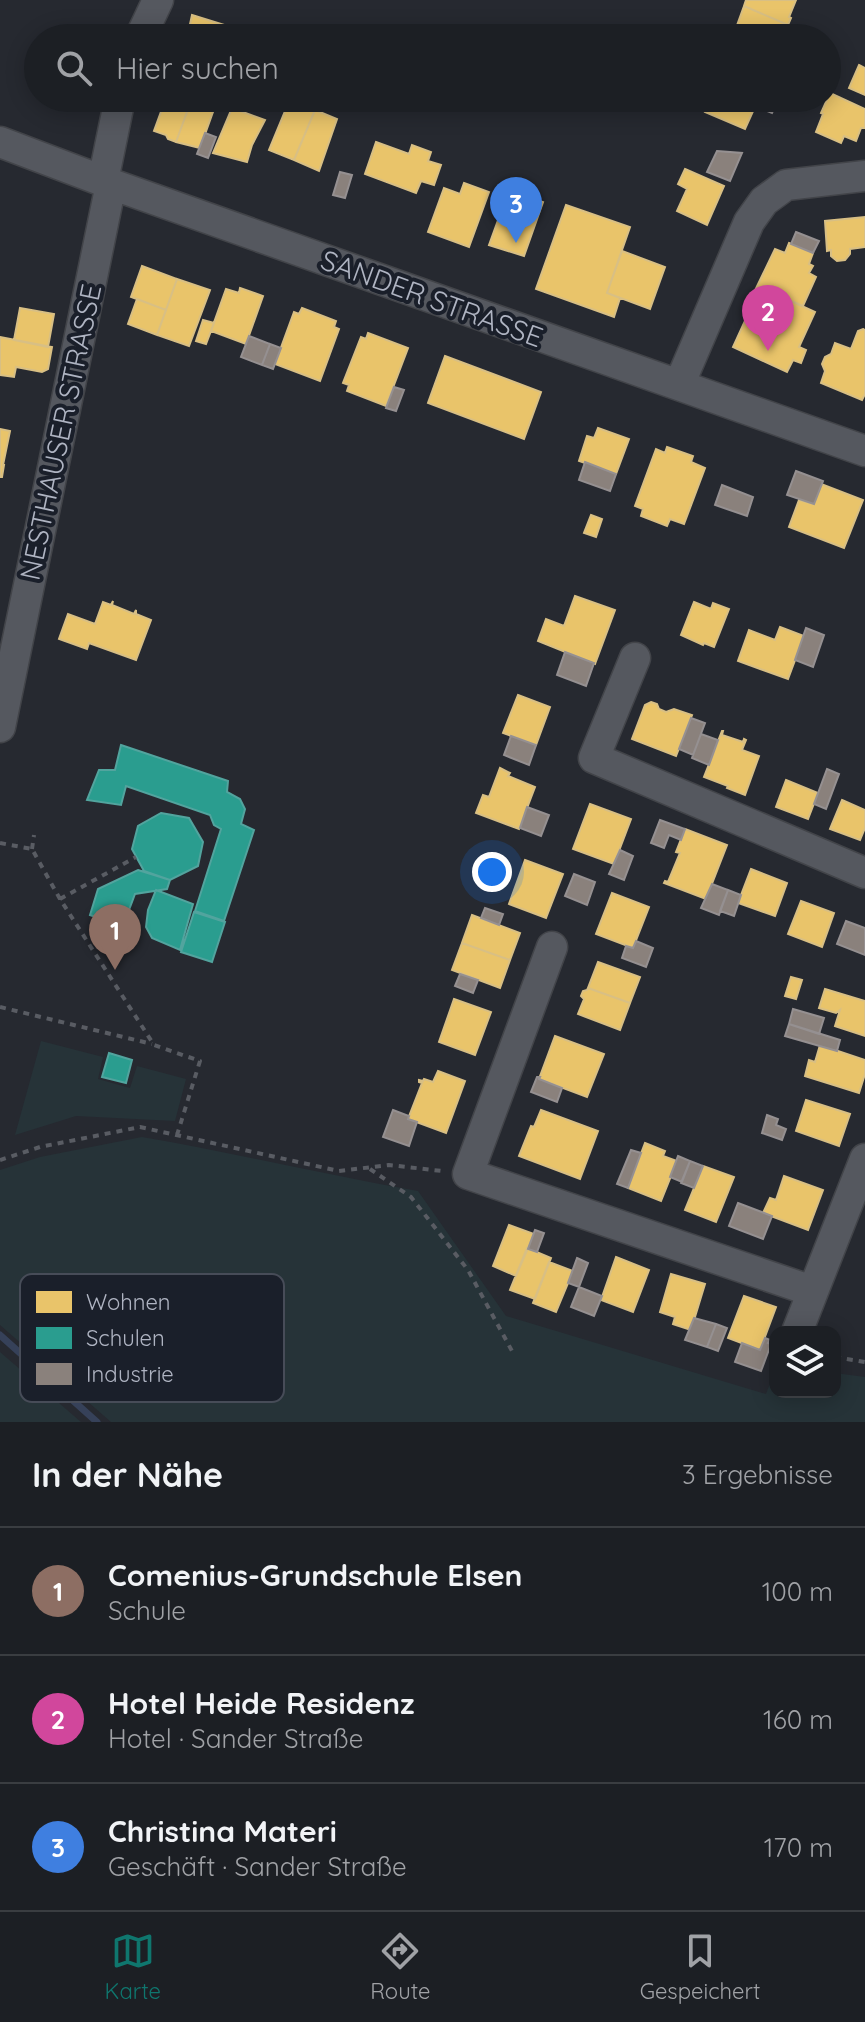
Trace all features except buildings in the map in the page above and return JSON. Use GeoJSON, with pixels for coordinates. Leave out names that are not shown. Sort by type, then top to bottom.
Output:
{"type":"FeatureCollection","features":[{"type":"Feature","properties":{"kind":"street"},"geometry":{"type":"LineString","coordinates":[[147,24],[158,0]]}},
{"type":"Feature","properties":{"kind":"street","name":"NESTHAUSER STRASSE"},"geometry":{"type":"LineString","coordinates":[[0,727],[107,182],[118,112]]}},
{"type":"Feature","properties":{"kind":"street","name":"SANDER STRASSE"},"geometry":{"type":"LineString","coordinates":[[0,142],[865,451]]}},
{"type":"Feature","properties":{"kind":"street"},"geometry":{"type":"LineString","coordinates":[[679,385],[749,222],[764,201],[786,185],[865,176]]}},
{"type":"Feature","properties":{"kind":"street"},"geometry":{"type":"LineString","coordinates":[[635,658],[594,758],[865,873]]}},
{"type":"Feature","properties":{"kind":"street"},"geometry":{"type":"LineString","coordinates":[[552,947],[468,1174],[812,1291]]}},
{"type":"Feature","properties":{"kind":"street"},"geometry":{"type":"LineString","coordinates":[[799,1326],[865,1159]]}},
{"type":"Feature","properties":{"kind":"path"},"geometry":{"type":"LineString","coordinates":[[34,835],[32,849],[60,899],[154,1045]]}},
{"type":"Feature","properties":{"kind":"path"},"geometry":{"type":"LineString","coordinates":[[0,843],[32,849]]}},
{"type":"Feature","properties":{"kind":"path"},"geometry":{"type":"LineString","coordinates":[[60,899],[136,857]]}},
{"type":"Feature","properties":{"kind":"path"},"geometry":{"type":"LineString","coordinates":[[0,1007],[154,1045],[200,1061],[177,1135]]}},
{"type":"Feature","properties":{"kind":"path"},"geometry":{"type":"LineString","coordinates":[[0,1160],[40,1147],[140,1127],[339,1171],[389,1165],[468,1174]]}},
{"type":"Feature","properties":{"kind":"path"},"geometry":{"type":"LineString","coordinates":[[368,1168],[411,1197],[468,1270],[512,1351]]}},
{"type":"Feature","properties":{"kind":"path"},"geometry":{"type":"LineString","coordinates":[[841,1358],[865,1362]]}},
{"type":"Feature","properties":{"kind":"shaded area"},"geometry":{"type":"Polygon","coordinates":[[[41,1041],[103,1057],[98,1079],[130,1088],[137,1066],[186,1079],[175,1121],[76,1116],[15,1135],[41,1041]]]}},
{"type":"Feature","properties":{"kind":"shaded area"},"geometry":{"type":"Polygon","coordinates":[[[142,1137],[418,1191],[506,1316],[766,1394],[769,1386],[769,1398],[841,1398],[841,1374],[865,1377],[865,1422],[111,1422],[88,1402],[284,1402],[284,1274],[20,1274],[20,1342],[0,1325],[0,1170],[40,1157],[142,1137]]]}},
{"type":"Feature","properties":{"kind":"shaded area"},"geometry":{"type":"Polygon","coordinates":[[[0,1352],[20,1369],[20,1402],[58,1402],[81,1422],[0,1422],[0,1352]]]}},
{"type":"Feature","properties":{"kind":"waterway"},"geometry":{"type":"LineString","coordinates":[[0,1335],[20,1353]]}},
{"type":"Feature","properties":{"kind":"waterway"},"geometry":{"type":"LineString","coordinates":[[75,1402],[97,1422]]}},
{"type":"Feature","properties":{"kind":"place","name":"Christina Materi"},"geometry":{"type":"Point","coordinates":[516,243]}},
{"type":"Feature","properties":{"kind":"place","name":"Hotel Heide Residenz"},"geometry":{"type":"Point","coordinates":[768,351]}},
{"type":"Feature","properties":{"kind":"place","name":"Comenius-Grundschule Elsen"},"geometry":{"type":"Point","coordinates":[115,970]}}]}
